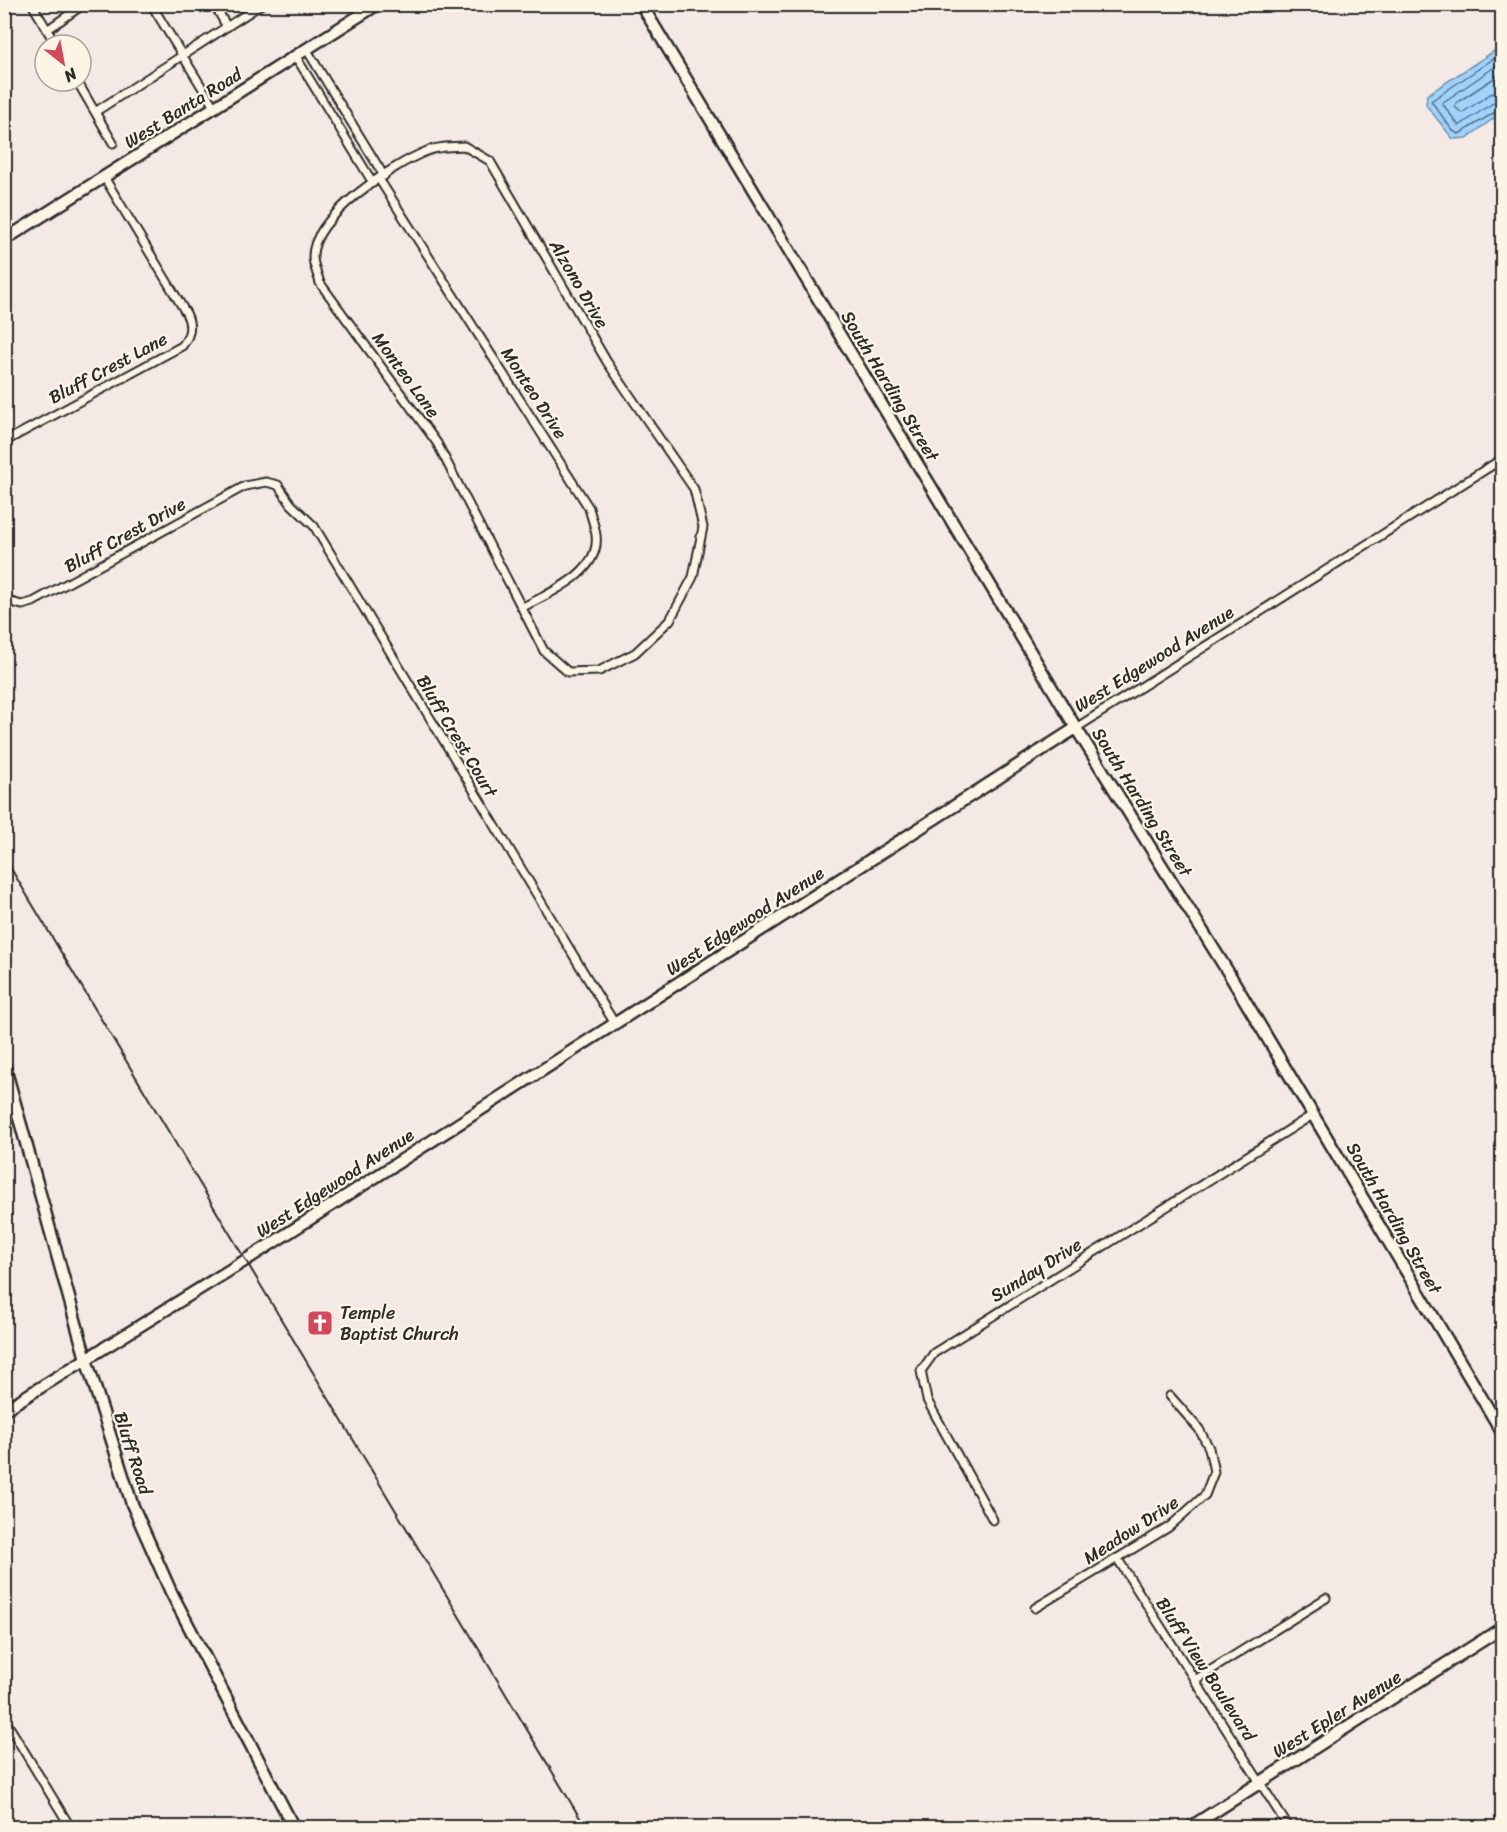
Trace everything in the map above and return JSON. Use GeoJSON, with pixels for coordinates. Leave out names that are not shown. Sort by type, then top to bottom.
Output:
{"type":"FeatureCollection","features":[{"type":"Feature","properties":{"kind":"street"},"geometry":{"type":"LineString","coordinates":[[32,4],[49,33]]}},
{"type":"Feature","properties":{"kind":"street"},"geometry":{"type":"LineString","coordinates":[[47,30],[84,4]]}},
{"type":"Feature","properties":{"kind":"street"},"geometry":{"type":"LineString","coordinates":[[151,4],[214,107]]}},
{"type":"Feature","properties":{"kind":"street"},"geometry":{"type":"LineString","coordinates":[[214,4],[227,27]]}},
{"type":"Feature","properties":{"kind":"street"},"geometry":{"type":"LineString","coordinates":[[95,112],[262,4]]}},
{"type":"Feature","properties":{"kind":"street","name":"West Banta Road"},"geometry":{"type":"LineString","coordinates":[[4,240],[378,4]]}},
{"type":"Feature","properties":{"kind":"street","name":"South Harding Street"},"geometry":{"type":"LineString","coordinates":[[641,4],[1076,728],[1314,1114],[1368,1210],[1503,1432]]}},
{"type":"Feature","properties":{"kind":"street","name":"Monteo Drive"},"geometry":{"type":"LineString","coordinates":[[307,50],[379,179]]}},
{"type":"Feature","properties":{"kind":"street","name":"Monteo Drive"},"geometry":{"type":"LineString","coordinates":[[296,57],[379,179],[589,508],[597,537],[590,561],[573,581],[523,607]]}},
{"type":"Feature","properties":{"kind":"street"},"geometry":{"type":"LineString","coordinates":[[84,93],[113,143]]}},
{"type":"Feature","properties":{"kind":"street","name":"Alzono Drive"},"geometry":{"type":"LineString","coordinates":[[379,179],[429,150],[464,146],[490,161],[607,363],[694,489],[703,527]]}},
{"type":"Feature","properties":{"kind":"street","name":"Bluff Crest Lane"},"geometry":{"type":"LineString","coordinates":[[4,442],[182,346],[188,336],[190,324],[186,313],[104,177]]}},
{"type":"Feature","properties":{"kind":"street","name":"Monteo Lane"},"geometry":{"type":"LineString","coordinates":[[379,179],[344,204],[324,224],[313,256],[320,283],[437,443],[544,651],[568,672],[599,671],[635,652],[670,620],[693,577],[703,527]]}},
{"type":"Feature","properties":{"kind":"street","name":"West Edgewood Avenue"},"geometry":{"type":"LineString","coordinates":[[4,1410],[1503,459]]}},
{"type":"Feature","properties":{"kind":"street","name":"Bluff Crest Drive"},"geometry":{"type":"LineString","coordinates":[[4,600],[18,604],[33,602],[245,486],[259,482]]}},
{"type":"Feature","properties":{"kind":"street","name":"Bluff Crest Court"},"geometry":{"type":"LineString","coordinates":[[259,482],[278,485],[291,504],[314,526],[615,1024]]}},
{"type":"Feature","properties":{"kind":"street","name":"Bluff Road"},"geometry":{"type":"LineString","coordinates":[[4,1064],[86,1359],[125,1483],[149,1546],[294,1827]]}},
{"type":"Feature","properties":{"kind":"street","name":"Sunday Drive"},"geometry":{"type":"LineString","coordinates":[[993,1520],[927,1400],[921,1371],[934,1353],[1314,1114]]}},
{"type":"Feature","properties":{"kind":"street","name":"Meadow Drive"},"geometry":{"type":"LineString","coordinates":[[1035,1608],[1178,1520],[1195,1506],[1211,1483],[1214,1472],[1205,1439],[1170,1396]]}},
{"type":"Feature","properties":{"kind":"street","name":"Bluff View Boulevard"},"geometry":{"type":"LineString","coordinates":[[1117,1558],[1289,1827]]}},
{"type":"Feature","properties":{"kind":"street"},"geometry":{"type":"LineString","coordinates":[[1195,1680],[1326,1598]]}},
{"type":"Feature","properties":{"kind":"street","name":"West Epler Avenue"},"geometry":{"type":"LineString","coordinates":[[1189,1827],[1503,1628]]}},
{"type":"Feature","properties":{"kind":"street"},"geometry":{"type":"LineString","coordinates":[[4,1718],[70,1826]]}},
{"type":"Feature","properties":{"kind":"water"},"geometry":{"type":"Polygon","coordinates":[[[1502,46],[1502,112],[1467,138],[1453,139],[1426,105],[1427,95],[1502,46]]]}},
{"type":"Feature","properties":{"kind":"railway"},"geometry":{"type":"LineString","coordinates":[[4,857],[586,1828]]}},
{"type":"Feature","properties":{"kind":"place","name":"Temple Baptist Church"},"geometry":{"type":"Point","coordinates":[320,1323]}}]}
